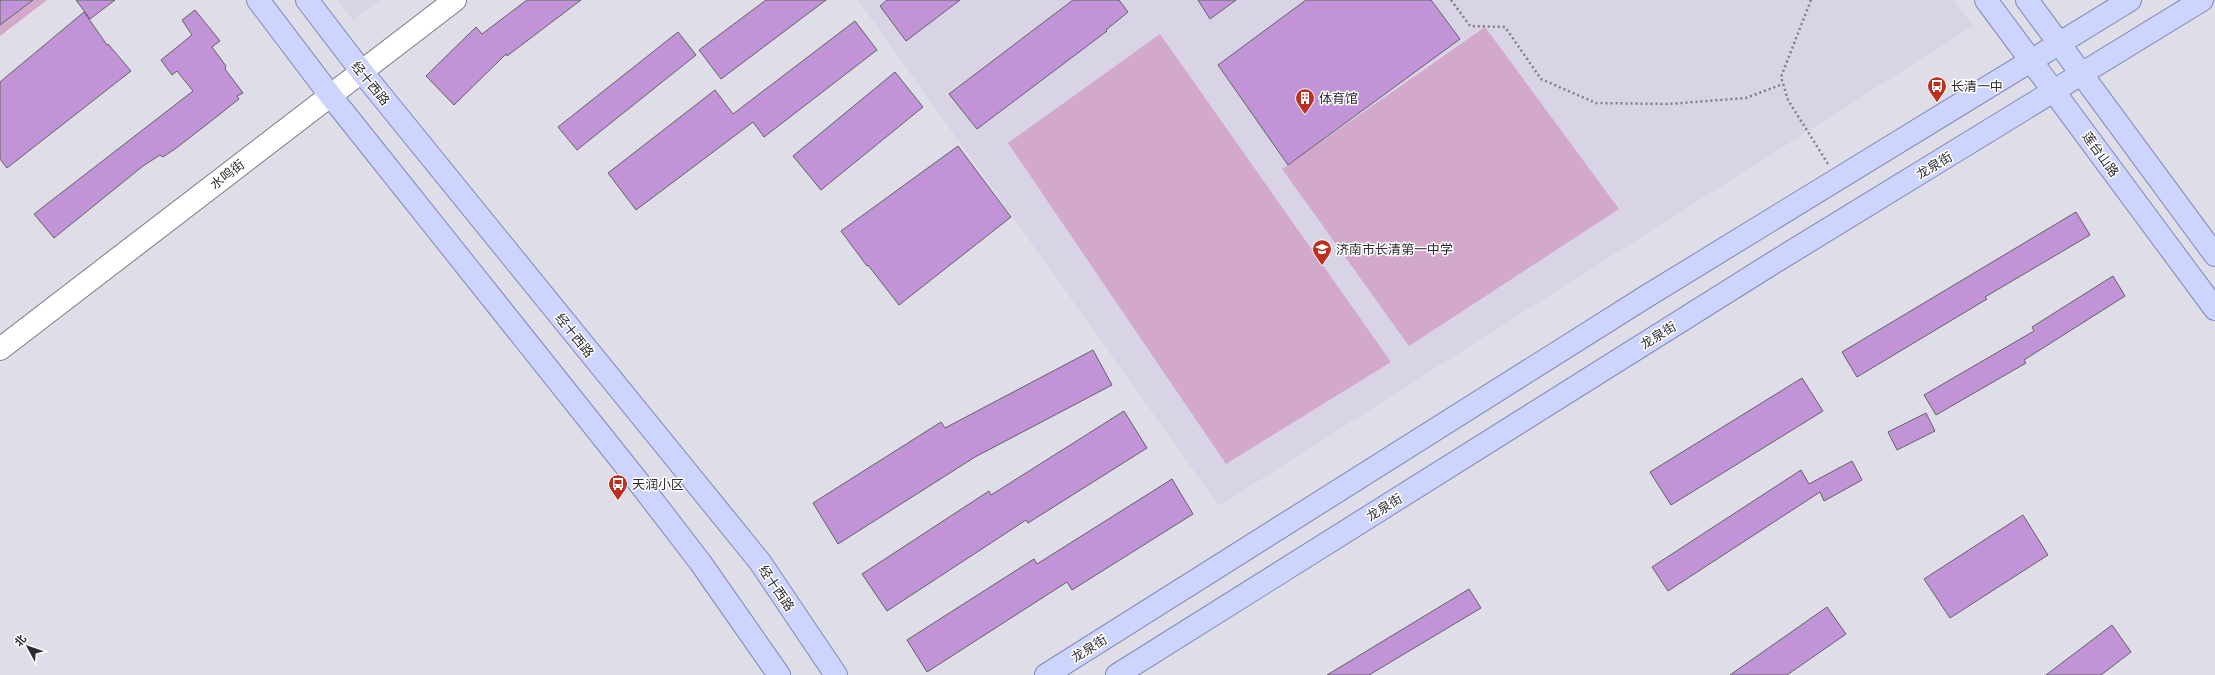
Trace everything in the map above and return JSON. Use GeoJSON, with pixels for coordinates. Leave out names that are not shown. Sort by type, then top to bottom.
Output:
{"type":"FeatureCollection","features":[{"type":"Feature","properties":{"kind":"main road"},"geometry":{"type":"LineString","coordinates":[[258,0],[330,95],[640,484],[700,562],[779,675]]}},
{"type":"Feature","properties":{"kind":"main road","name":"经十西路"},"geometry":{"type":"LineString","coordinates":[[307,0],[362,72],[760,562],[836,675]]}},
{"type":"Feature","properties":{"kind":"main road","name":"莲台山路"},"geometry":{"type":"LineString","coordinates":[[1986,0],[2030,62],[2055,92],[2215,309]]}},
{"type":"Feature","properties":{"kind":"main road"},"geometry":{"type":"LineString","coordinates":[[2028,0],[2081,76],[2215,255]]}},
{"type":"Feature","properties":{"kind":"main road","name":"龙泉街"},"geometry":{"type":"LineString","coordinates":[[1046,675],[1647,296],[2130,0]]}},
{"type":"Feature","properties":{"kind":"main road","name":"龙泉街"},"geometry":{"type":"LineString","coordinates":[[1117,675],[1759,272],[2055,92],[2202,0]]}},
{"type":"Feature","properties":{"kind":"street","name":"水鸣街"},"geometry":{"type":"LineString","coordinates":[[0,349],[455,0]]}},
{"type":"Feature","properties":{"kind":"path"},"geometry":{"type":"LineString","coordinates":[[1451,0],[1470,26],[1505,27],[1541,79],[1596,103],[1668,104],[1746,98],[1783,84]]}},
{"type":"Feature","properties":{"kind":"path"},"geometry":{"type":"LineString","coordinates":[[1811,0],[1781,77],[1788,100],[1838,179]]}},
{"type":"Feature","properties":{"kind":"shaded area"},"geometry":{"type":"Polygon","coordinates":[[[0,0],[47,0],[0,36],[0,0]]]}},
{"type":"Feature","properties":{"kind":"shaded area"},"geometry":{"type":"Polygon","coordinates":[[[337,0],[380,0],[353,20],[337,0]]]}},
{"type":"Feature","properties":{"kind":"shaded area","name":"济南市长清第一中学"},"geometry":{"type":"Polygon","coordinates":[[[858,0],[1954,0],[1973,26],[1219,506],[858,0]]]}},
{"type":"Feature","properties":{"kind":"shaded area"},"geometry":{"type":"Polygon","coordinates":[[[1485,27],[1619,209],[1409,346],[1282,169],[1485,27]]]}},
{"type":"Feature","properties":{"kind":"shaded area"},"geometry":{"type":"Polygon","coordinates":[[[1160,34],[1391,362],[1226,464],[1008,143],[1160,34]]]}},
{"type":"Feature","properties":{"kind":"building"},"geometry":{"type":"Polygon","coordinates":[[[0,0],[33,0],[0,25],[0,0]]]}},
{"type":"Feature","properties":{"kind":"building"},"geometry":{"type":"Polygon","coordinates":[[[76,0],[115,0],[90,19],[76,0]]]}},
{"type":"Feature","properties":{"kind":"building"},"geometry":{"type":"Polygon","coordinates":[[[527,0],[581,0],[507,56],[506,54],[454,105],[426,76],[476,27],[482,34],[527,0]]]}},
{"type":"Feature","properties":{"kind":"building"},"geometry":{"type":"Polygon","coordinates":[[[766,0],[826,0],[721,79],[699,50],[766,0]]]}},
{"type":"Feature","properties":{"kind":"building"},"geometry":{"type":"Polygon","coordinates":[[[887,0],[960,0],[906,41],[880,6],[887,0]]]}},
{"type":"Feature","properties":{"kind":"building"},"geometry":{"type":"Polygon","coordinates":[[[1073,0],[1119,0],[1128,12],[1106,30],[1107,31],[977,129],[949,94],[1073,0]]]}},
{"type":"Feature","properties":{"kind":"building"},"geometry":{"type":"Polygon","coordinates":[[[1198,0],[1236,0],[1210,19],[1198,0]]]}},
{"type":"Feature","properties":{"kind":"building","name":"体育馆"},"geometry":{"type":"Polygon","coordinates":[[[1306,0],[1431,0],[1460,39],[1288,165],[1218,65],[1306,0]]]}},
{"type":"Feature","properties":{"kind":"building"},"geometry":{"type":"Polygon","coordinates":[[[195,10],[220,41],[212,47],[226,66],[225,69],[243,93],[237,96],[239,99],[175,149],[163,157],[160,155],[143,166],[54,238],[34,214],[193,91],[177,71],[172,75],[161,60],[192,35],[182,20],[195,10]]]}},
{"type":"Feature","properties":{"kind":"building"},"geometry":{"type":"Polygon","coordinates":[[[84,12],[107,45],[108,44],[131,71],[7,168],[0,159],[0,82],[84,12]]]}},
{"type":"Feature","properties":{"kind":"building"},"geometry":{"type":"Polygon","coordinates":[[[855,21],[877,50],[764,137],[753,122],[636,210],[608,173],[715,90],[733,114],[855,21]]]}},
{"type":"Feature","properties":{"kind":"building"},"geometry":{"type":"Polygon","coordinates":[[[678,32],[696,55],[577,150],[558,127],[678,32]]]}},
{"type":"Feature","properties":{"kind":"building"},"geometry":{"type":"Polygon","coordinates":[[[895,72],[923,107],[821,190],[793,156],[895,72]]]}},
{"type":"Feature","properties":{"kind":"building"},"geometry":{"type":"Polygon","coordinates":[[[958,146],[1011,217],[899,305],[841,231],[958,146]]]}},
{"type":"Feature","properties":{"kind":"building"},"geometry":{"type":"Polygon","coordinates":[[[2076,212],[2090,235],[1985,297],[1987,299],[1857,377],[1842,352],[2076,212]]]}},
{"type":"Feature","properties":{"kind":"building"},"geometry":{"type":"Polygon","coordinates":[[[2113,276],[2125,296],[2024,360],[2026,363],[1936,415],[1924,395],[2034,331],[2032,327],[2113,276]]]}},
{"type":"Feature","properties":{"kind":"building"},"geometry":{"type":"Polygon","coordinates":[[[1093,350],[1112,385],[975,457],[838,544],[813,503],[941,422],[945,428],[1093,350]]]}},
{"type":"Feature","properties":{"kind":"building"},"geometry":{"type":"Polygon","coordinates":[[[1802,378],[1823,411],[1671,505],[1650,472],[1802,378]]]}},
{"type":"Feature","properties":{"kind":"building"},"geometry":{"type":"Polygon","coordinates":[[[1124,411],[1147,448],[1028,523],[1026,520],[887,611],[862,574],[989,491],[991,495],[1124,411]]]}},
{"type":"Feature","properties":{"kind":"building"},"geometry":{"type":"Polygon","coordinates":[[[1926,413],[1935,431],[1897,450],[1888,432],[1926,413]]]}},
{"type":"Feature","properties":{"kind":"building"},"geometry":{"type":"Polygon","coordinates":[[[1852,461],[1862,480],[1824,501],[1820,492],[1668,591],[1652,567],[1801,470],[1809,484],[1852,461]]]}},
{"type":"Feature","properties":{"kind":"building"},"geometry":{"type":"Polygon","coordinates":[[[1172,479],[1193,514],[1072,590],[1067,582],[927,672],[907,640],[1034,559],[1037,564],[1172,479]]]}},
{"type":"Feature","properties":{"kind":"building"},"geometry":{"type":"Polygon","coordinates":[[[2023,515],[2048,555],[1950,618],[1924,579],[2023,515]]]}},
{"type":"Feature","properties":{"kind":"building"},"geometry":{"type":"Polygon","coordinates":[[[1469,589],[1481,608],[1369,675],[1327,675],[1469,589]]]}},
{"type":"Feature","properties":{"kind":"building"},"geometry":{"type":"Polygon","coordinates":[[[1827,607],[1846,634],[1787,675],[1730,675],[1827,607]]]}},
{"type":"Feature","properties":{"kind":"building"},"geometry":{"type":"Polygon","coordinates":[[[2112,625],[2131,652],[2101,675],[2046,675],[2112,625]]]}},
{"type":"Feature","properties":{"kind":"place","name":"长清一中"},"geometry":{"type":"Point","coordinates":[1937,103]}},
{"type":"Feature","properties":{"kind":"place","name":"体育馆"},"geometry":{"type":"Point","coordinates":[1305,115]}},
{"type":"Feature","properties":{"kind":"place","name":"济南市长清第一中学"},"geometry":{"type":"Point","coordinates":[1322,266]}},
{"type":"Feature","properties":{"kind":"place","name":"天润小区"},"geometry":{"type":"Point","coordinates":[618,501]}}]}
